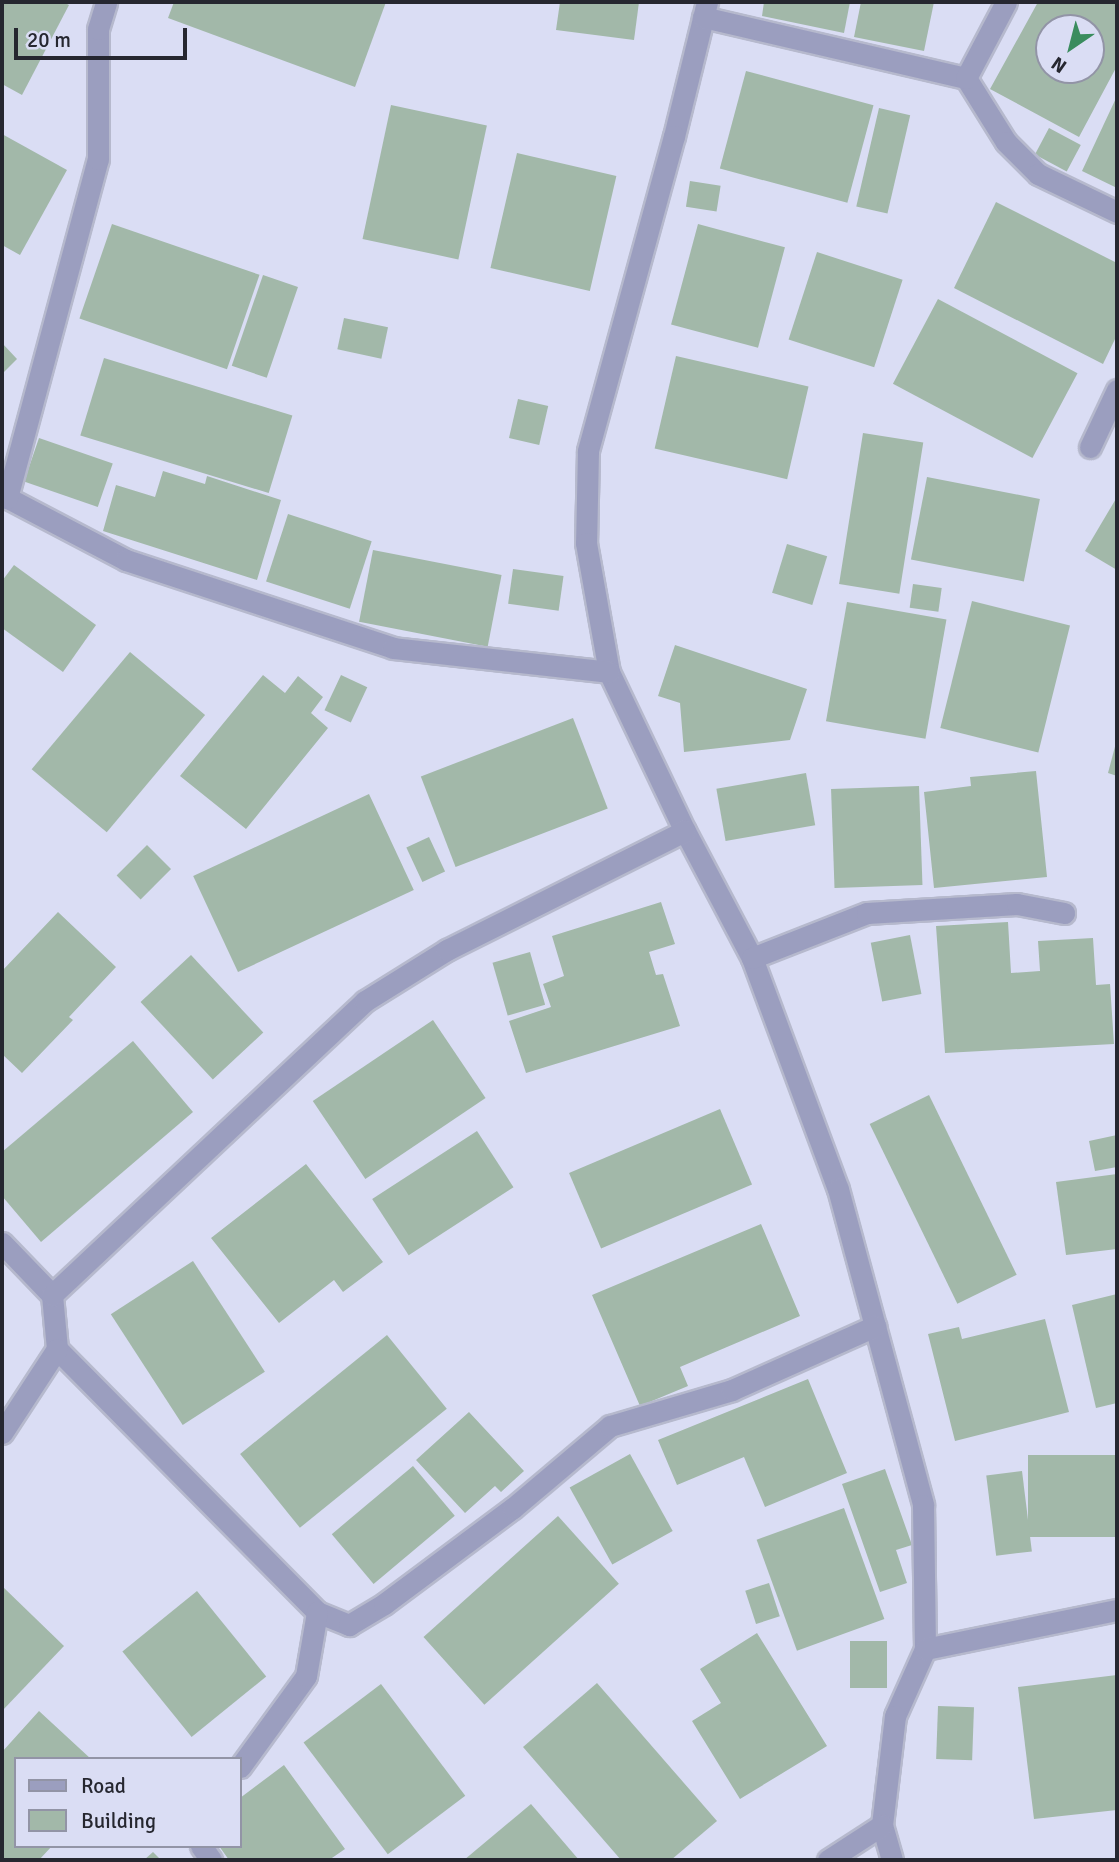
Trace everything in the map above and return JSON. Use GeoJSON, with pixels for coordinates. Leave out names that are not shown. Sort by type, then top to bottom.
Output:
{"type":"FeatureCollection","features":[{"type":"Feature","properties":{"kind":"street"},"geometry":{"type":"LineString","coordinates":[[106,2],[98,29],[98,159],[4,497],[125,560],[393,648],[609,672]]}},
{"type":"Feature","properties":{"kind":"street"},"geometry":{"type":"LineString","coordinates":[[966,78],[1006,2]]}},
{"type":"Feature","properties":{"kind":"street"},"geometry":{"type":"LineString","coordinates":[[892,1860],[882,1825],[895,1716],[925,1649],[923,1505],[838,1189],[752,958],[685,831],[609,672],[586,543],[588,451],[705,9],[966,78],[1006,142],[1038,174],[1117,212]]}},
{"type":"Feature","properties":{"kind":"street"},"geometry":{"type":"LineString","coordinates":[[1090,447],[1117,390]]}},
{"type":"Feature","properties":{"kind":"street"},"geometry":{"type":"LineString","coordinates":[[52,1295],[365,1001],[447,950],[685,831]]}},
{"type":"Feature","properties":{"kind":"street"},"geometry":{"type":"LineString","coordinates":[[752,958],[867,913],[1017,904],[1064,913]]}},
{"type":"Feature","properties":{"kind":"street"},"geometry":{"type":"LineString","coordinates":[[2,1243],[52,1295],[57,1349],[2,1433]]}},
{"type":"Feature","properties":{"kind":"street"},"geometry":{"type":"LineString","coordinates":[[57,1349],[317,1612],[349,1625],[384,1604],[513,1508],[610,1426],[732,1390],[875,1326]]}},
{"type":"Feature","properties":{"kind":"street"},"geometry":{"type":"LineString","coordinates":[[925,1649],[1117,1610]]}},
{"type":"Feature","properties":{"kind":"street"},"geometry":{"type":"LineString","coordinates":[[242,1764],[306,1676],[317,1612]]}},
{"type":"Feature","properties":{"kind":"street"},"geometry":{"type":"LineString","coordinates":[[828,1860],[882,1825]]}},
{"type":"Feature","properties":{"kind":"building"},"geometry":{"type":"Polygon","coordinates":[[[2,2],[63,2],[69,5],[22,95],[2,84],[2,2]]]}},
{"type":"Feature","properties":{"kind":"building"},"geometry":{"type":"Polygon","coordinates":[[[174,2],[386,2],[355,87],[168,18],[174,2]]]}},
{"type":"Feature","properties":{"kind":"building"},"geometry":{"type":"Polygon","coordinates":[[[560,2],[639,2],[634,40],[556,30],[560,2]]]}},
{"type":"Feature","properties":{"kind":"building"},"geometry":{"type":"Polygon","coordinates":[[[764,2],[850,2],[844,33],[762,16],[764,2]]]}},
{"type":"Feature","properties":{"kind":"building"},"geometry":{"type":"Polygon","coordinates":[[[861,2],[934,2],[924,51],[854,37],[861,2]]]}},
{"type":"Feature","properties":{"kind":"building"},"geometry":{"type":"Polygon","coordinates":[[[1038,2],[1117,2],[1117,66],[1079,137],[990,89],[1038,2]]]}},
{"type":"Feature","properties":{"kind":"building"},"geometry":{"type":"Polygon","coordinates":[[[746,71],[874,105],[847,203],[720,169],[746,71]]]}},
{"type":"Feature","properties":{"kind":"building"},"geometry":{"type":"Polygon","coordinates":[[[1117,96],[1117,188],[1082,171],[1117,96]]]}},
{"type":"Feature","properties":{"kind":"building"},"geometry":{"type":"Polygon","coordinates":[[[391,105],[487,125],[458,259],[363,239],[391,105]]]}},
{"type":"Feature","properties":{"kind":"building"},"geometry":{"type":"Polygon","coordinates":[[[879,108],[910,115],[887,214],[856,206],[879,108]]]}},
{"type":"Feature","properties":{"kind":"building"},"geometry":{"type":"Polygon","coordinates":[[[1049,128],[1081,145],[1067,171],[1035,154],[1049,128]]]}},
{"type":"Feature","properties":{"kind":"building"},"geometry":{"type":"Polygon","coordinates":[[[2,134],[67,170],[20,255],[2,245],[2,134]]]}},
{"type":"Feature","properties":{"kind":"building"},"geometry":{"type":"Polygon","coordinates":[[[517,153],[616,176],[590,291],[490,268],[517,153]]]}},
{"type":"Feature","properties":{"kind":"building"},"geometry":{"type":"Polygon","coordinates":[[[690,181],[721,186],[717,212],[686,207],[690,181]]]}},
{"type":"Feature","properties":{"kind":"building"},"geometry":{"type":"Polygon","coordinates":[[[996,202],[1117,263],[1117,335],[1103,364],[954,288],[996,202]]]}},
{"type":"Feature","properties":{"kind":"building"},"geometry":{"type":"Polygon","coordinates":[[[112,224],[260,275],[227,369],[79,319],[112,224]]]}},
{"type":"Feature","properties":{"kind":"building"},"geometry":{"type":"Polygon","coordinates":[[[698,224],[785,247],[758,348],[671,324],[698,224]]]}},
{"type":"Feature","properties":{"kind":"building"},"geometry":{"type":"Polygon","coordinates":[[[817,252],[903,280],[874,367],[789,339],[817,252]]]}},
{"type":"Feature","properties":{"kind":"building"},"geometry":{"type":"Polygon","coordinates":[[[263,275],[298,287],[267,378],[232,366],[263,275]]]}},
{"type":"Feature","properties":{"kind":"building"},"geometry":{"type":"Polygon","coordinates":[[[938,299],[1078,373],[1032,458],[893,384],[938,299]]]}},
{"type":"Feature","properties":{"kind":"building"},"geometry":{"type":"Polygon","coordinates":[[[344,318],[388,327],[381,359],[337,349],[344,318]]]}},
{"type":"Feature","properties":{"kind":"building"},"geometry":{"type":"Polygon","coordinates":[[[2,343],[17,359],[2,374],[2,343]]]}},
{"type":"Feature","properties":{"kind":"building"},"geometry":{"type":"Polygon","coordinates":[[[676,356],[809,387],[787,479],[655,449],[676,356]]]}},
{"type":"Feature","properties":{"kind":"building"},"geometry":{"type":"Polygon","coordinates":[[[104,358],[292,416],[269,493],[80,435],[104,358]]]}},
{"type":"Feature","properties":{"kind":"building"},"geometry":{"type":"Polygon","coordinates":[[[518,399],[548,406],[539,445],[509,438],[518,399]]]}},
{"type":"Feature","properties":{"kind":"building"},"geometry":{"type":"Polygon","coordinates":[[[863,433],[923,443],[899,594],[839,584],[863,433]]]}},
{"type":"Feature","properties":{"kind":"building"},"geometry":{"type":"Polygon","coordinates":[[[39,438],[113,463],[98,507],[24,481],[39,438]]]}},
{"type":"Feature","properties":{"kind":"building"},"geometry":{"type":"Polygon","coordinates":[[[163,471],[205,484],[207,476],[281,500],[257,580],[103,531],[116,485],[155,497],[163,471]]]}},
{"type":"Feature","properties":{"kind":"building"},"geometry":{"type":"Polygon","coordinates":[[[927,477],[1040,499],[1024,581],[911,559],[927,477]]]}},
{"type":"Feature","properties":{"kind":"building"},"geometry":{"type":"Polygon","coordinates":[[[1117,497],[1117,570],[1085,551],[1117,497]]]}},
{"type":"Feature","properties":{"kind":"building"},"geometry":{"type":"Polygon","coordinates":[[[288,514],[372,541],[350,609],[266,582],[288,514]]]}},
{"type":"Feature","properties":{"kind":"building"},"geometry":{"type":"Polygon","coordinates":[[[787,544],[827,556],[812,605],[772,593],[787,544]]]}},
{"type":"Feature","properties":{"kind":"building"},"geometry":{"type":"Polygon","coordinates":[[[373,550],[502,575],[488,647],[359,622],[373,550]]]}},
{"type":"Feature","properties":{"kind":"building"},"geometry":{"type":"Polygon","coordinates":[[[14,565],[96,625],[63,672],[2,628],[2,581],[14,565]]]}},
{"type":"Feature","properties":{"kind":"building"},"geometry":{"type":"Polygon","coordinates":[[[513,569],[564,576],[559,611],[508,604],[513,569]]]}},
{"type":"Feature","properties":{"kind":"building"},"geometry":{"type":"Polygon","coordinates":[[[913,584],[942,588],[938,612],[910,608],[913,584]]]}},
{"type":"Feature","properties":{"kind":"building"},"geometry":{"type":"Polygon","coordinates":[[[972,601],[1070,625],[1038,753],[940,728],[972,601]]]}},
{"type":"Feature","properties":{"kind":"building"},"geometry":{"type":"Polygon","coordinates":[[[847,602],[946,620],[925,739],[826,721],[847,602]]]}},
{"type":"Feature","properties":{"kind":"building"},"geometry":{"type":"Polygon","coordinates":[[[675,645],[807,689],[790,740],[684,752],[680,703],[658,696],[675,645]]]}},
{"type":"Feature","properties":{"kind":"building"},"geometry":{"type":"Polygon","coordinates":[[[130,652],[205,715],[107,832],[32,769],[130,652]]]}},
{"type":"Feature","properties":{"kind":"building"},"geometry":{"type":"Polygon","coordinates":[[[263,675],[285,693],[298,676],[323,697],[311,713],[328,728],[246,829],[180,776],[263,675]]]}},
{"type":"Feature","properties":{"kind":"building"},"geometry":{"type":"Polygon","coordinates":[[[341,675],[367,687],[351,723],[325,710],[341,675]]]}},
{"type":"Feature","properties":{"kind":"building"},"geometry":{"type":"Polygon","coordinates":[[[573,718],[608,809],[456,867],[421,776],[573,718]]]}},
{"type":"Feature","properties":{"kind":"building"},"geometry":{"type":"Polygon","coordinates":[[[1117,739],[1117,776],[1108,773],[1117,739]]]}},
{"type":"Feature","properties":{"kind":"building"},"geometry":{"type":"Polygon","coordinates":[[[1036,771],[1047,877],[934,888],[924,792],[971,786],[970,777],[1036,771]]]}},
{"type":"Feature","properties":{"kind":"building"},"geometry":{"type":"Polygon","coordinates":[[[806,773],[815,825],[726,841],[716,789],[806,773]]]}},
{"type":"Feature","properties":{"kind":"building"},"geometry":{"type":"Polygon","coordinates":[[[919,786],[922,885],[835,888],[831,789],[919,786]]]}},
{"type":"Feature","properties":{"kind":"building"},"geometry":{"type":"Polygon","coordinates":[[[369,794],[414,890],[238,972],[193,876],[369,794]]]}},
{"type":"Feature","properties":{"kind":"building"},"geometry":{"type":"Polygon","coordinates":[[[429,837],[445,871],[422,882],[406,848],[429,837]]]}},
{"type":"Feature","properties":{"kind":"building"},"geometry":{"type":"Polygon","coordinates":[[[147,845],[171,869],[141,899],[117,875],[147,845]]]}},
{"type":"Feature","properties":{"kind":"building"},"geometry":{"type":"Polygon","coordinates":[[[661,902],[675,944],[649,952],[656,975],[663,974],[680,1026],[526,1073],[509,1021],[551,1007],[543,984],[564,976],[552,936],[661,902]]]}},
{"type":"Feature","properties":{"kind":"building"},"geometry":{"type":"Polygon","coordinates":[[[58,912],[116,967],[69,1017],[73,1020],[22,1073],[2,1054],[2,971],[58,912]]]}},
{"type":"Feature","properties":{"kind":"building"},"geometry":{"type":"Polygon","coordinates":[[[1008,922],[1011,973],[1040,971],[1038,941],[1093,938],[1096,985],[1110,984],[1114,1044],[945,1053],[936,926],[1008,922]]]}},
{"type":"Feature","properties":{"kind":"building"},"geometry":{"type":"Polygon","coordinates":[[[910,935],[921,994],[882,1002],[871,943],[910,935]]]}},
{"type":"Feature","properties":{"kind":"building"},"geometry":{"type":"Polygon","coordinates":[[[530,952],[545,1005],[508,1016],[493,963],[530,952]]]}},
{"type":"Feature","properties":{"kind":"building"},"geometry":{"type":"Polygon","coordinates":[[[191,955],[263,1033],[213,1080],[141,1002],[191,955]]]}},
{"type":"Feature","properties":{"kind":"building"},"geometry":{"type":"Polygon","coordinates":[[[433,1020],[486,1098],[365,1179],[313,1101],[433,1020]]]}},
{"type":"Feature","properties":{"kind":"building"},"geometry":{"type":"Polygon","coordinates":[[[133,1041],[193,1112],[41,1242],[2,1196],[2,1152],[133,1041]]]}},
{"type":"Feature","properties":{"kind":"building"},"geometry":{"type":"Polygon","coordinates":[[[929,1095],[1017,1275],[957,1304],[870,1124],[929,1095]]]}},
{"type":"Feature","properties":{"kind":"building"},"geometry":{"type":"Polygon","coordinates":[[[720,1109],[752,1184],[601,1249],[569,1173],[720,1109]]]}},
{"type":"Feature","properties":{"kind":"building"},"geometry":{"type":"Polygon","coordinates":[[[477,1131],[513,1187],[409,1255],[372,1199],[477,1131]]]}},
{"type":"Feature","properties":{"kind":"building"},"geometry":{"type":"Polygon","coordinates":[[[1117,1135],[1117,1167],[1095,1171],[1089,1141],[1117,1135]]]}},
{"type":"Feature","properties":{"kind":"building"},"geometry":{"type":"Polygon","coordinates":[[[306,1164],[383,1262],[343,1292],[334,1280],[279,1323],[211,1238],[306,1164]]]}},
{"type":"Feature","properties":{"kind":"building"},"geometry":{"type":"Polygon","coordinates":[[[1117,1174],[1117,1249],[1066,1255],[1056,1182],[1117,1174]]]}},
{"type":"Feature","properties":{"kind":"building"},"geometry":{"type":"Polygon","coordinates":[[[761,1224],[800,1316],[680,1367],[688,1386],[640,1406],[592,1295],[761,1224]]]}},
{"type":"Feature","properties":{"kind":"building"},"geometry":{"type":"Polygon","coordinates":[[[193,1261],[265,1372],[183,1425],[111,1314],[193,1261]]]}},
{"type":"Feature","properties":{"kind":"building"},"geometry":{"type":"Polygon","coordinates":[[[1117,1294],[1117,1403],[1096,1408],[1072,1305],[1117,1294]]]}},
{"type":"Feature","properties":{"kind":"building"},"geometry":{"type":"Polygon","coordinates":[[[1045,1319],[1069,1412],[955,1441],[928,1334],[959,1327],[962,1339],[1045,1319]]]}},
{"type":"Feature","properties":{"kind":"building"},"geometry":{"type":"Polygon","coordinates":[[[387,1335],[447,1409],[300,1528],[240,1454],[387,1335]]]}},
{"type":"Feature","properties":{"kind":"building"},"geometry":{"type":"Polygon","coordinates":[[[808,1379],[847,1473],[765,1507],[744,1457],[677,1485],[658,1440],[808,1379]]]}},
{"type":"Feature","properties":{"kind":"building"},"geometry":{"type":"Polygon","coordinates":[[[469,1412],[524,1471],[501,1492],[495,1486],[465,1513],[416,1460],[469,1412]]]}},
{"type":"Feature","properties":{"kind":"building"},"geometry":{"type":"Polygon","coordinates":[[[630,1454],[673,1531],[612,1564],[570,1487],[630,1454]]]}},
{"type":"Feature","properties":{"kind":"building"},"geometry":{"type":"Polygon","coordinates":[[[1028,1455],[1117,1455],[1117,1537],[1028,1537],[1028,1455]]]}},
{"type":"Feature","properties":{"kind":"building"},"geometry":{"type":"Polygon","coordinates":[[[413,1466],[455,1516],[374,1584],[332,1534],[413,1466]]]}},
{"type":"Feature","properties":{"kind":"building"},"geometry":{"type":"Polygon","coordinates":[[[885,1469],[912,1545],[896,1550],[907,1583],[880,1592],[842,1484],[885,1469]]]}},
{"type":"Feature","properties":{"kind":"building"},"geometry":{"type":"Polygon","coordinates":[[[1022,1471],[1032,1551],[996,1556],[986,1475],[1022,1471]]]}},
{"type":"Feature","properties":{"kind":"building"},"geometry":{"type":"Polygon","coordinates":[[[844,1508],[884,1619],[797,1651],[757,1540],[844,1508]]]}},
{"type":"Feature","properties":{"kind":"building"},"geometry":{"type":"Polygon","coordinates":[[[558,1516],[619,1584],[484,1705],[423,1637],[558,1516]]]}},
{"type":"Feature","properties":{"kind":"building"},"geometry":{"type":"Polygon","coordinates":[[[769,1583],[780,1616],[756,1624],[745,1591],[769,1583]]]}},
{"type":"Feature","properties":{"kind":"building"},"geometry":{"type":"Polygon","coordinates":[[[2,1586],[64,1646],[2,1711],[2,1586]]]}},
{"type":"Feature","properties":{"kind":"building"},"geometry":{"type":"Polygon","coordinates":[[[197,1591],[266,1676],[192,1737],[122,1651],[197,1591]]]}},
{"type":"Feature","properties":{"kind":"building"},"geometry":{"type":"Polygon","coordinates":[[[757,1633],[827,1746],[740,1799],[692,1721],[721,1703],[700,1669],[757,1633]]]}},
{"type":"Feature","properties":{"kind":"building"},"geometry":{"type":"Polygon","coordinates":[[[850,1641],[887,1641],[887,1688],[850,1688],[850,1641]]]}},
{"type":"Feature","properties":{"kind":"building"},"geometry":{"type":"Polygon","coordinates":[[[1117,1675],[1117,1810],[1034,1819],[1018,1687],[1117,1675]]]}},
{"type":"Feature","properties":{"kind":"building"},"geometry":{"type":"Polygon","coordinates":[[[597,1683],[717,1821],[671,1860],[621,1860],[523,1747],[597,1683]]]}},
{"type":"Feature","properties":{"kind":"building"},"geometry":{"type":"Polygon","coordinates":[[[381,1684],[465,1796],[388,1854],[304,1742],[381,1684]]]}},
{"type":"Feature","properties":{"kind":"building"},"geometry":{"type":"Polygon","coordinates":[[[938,1706],[974,1707],[972,1760],[936,1759],[938,1706]]]}},
{"type":"Feature","properties":{"kind":"building"},"geometry":{"type":"Polygon","coordinates":[[[39,1711],[89,1757],[14,1757],[14,1848],[50,1848],[39,1860],[2,1860],[2,1752],[39,1711]]]}},
{"type":"Feature","properties":{"kind":"building"},"geometry":{"type":"Polygon","coordinates":[[[284,1765],[345,1849],[329,1860],[229,1860],[220,1848],[242,1848],[242,1796],[284,1765]]]}},
{"type":"Feature","properties":{"kind":"building"},"geometry":{"type":"Polygon","coordinates":[[[531,1804],[579,1860],[464,1860],[531,1804]]]}},
{"type":"Feature","properties":{"kind":"building"},"geometry":{"type":"Polygon","coordinates":[[[153,1852],[161,1860],[144,1860],[153,1852]]]}}]}
